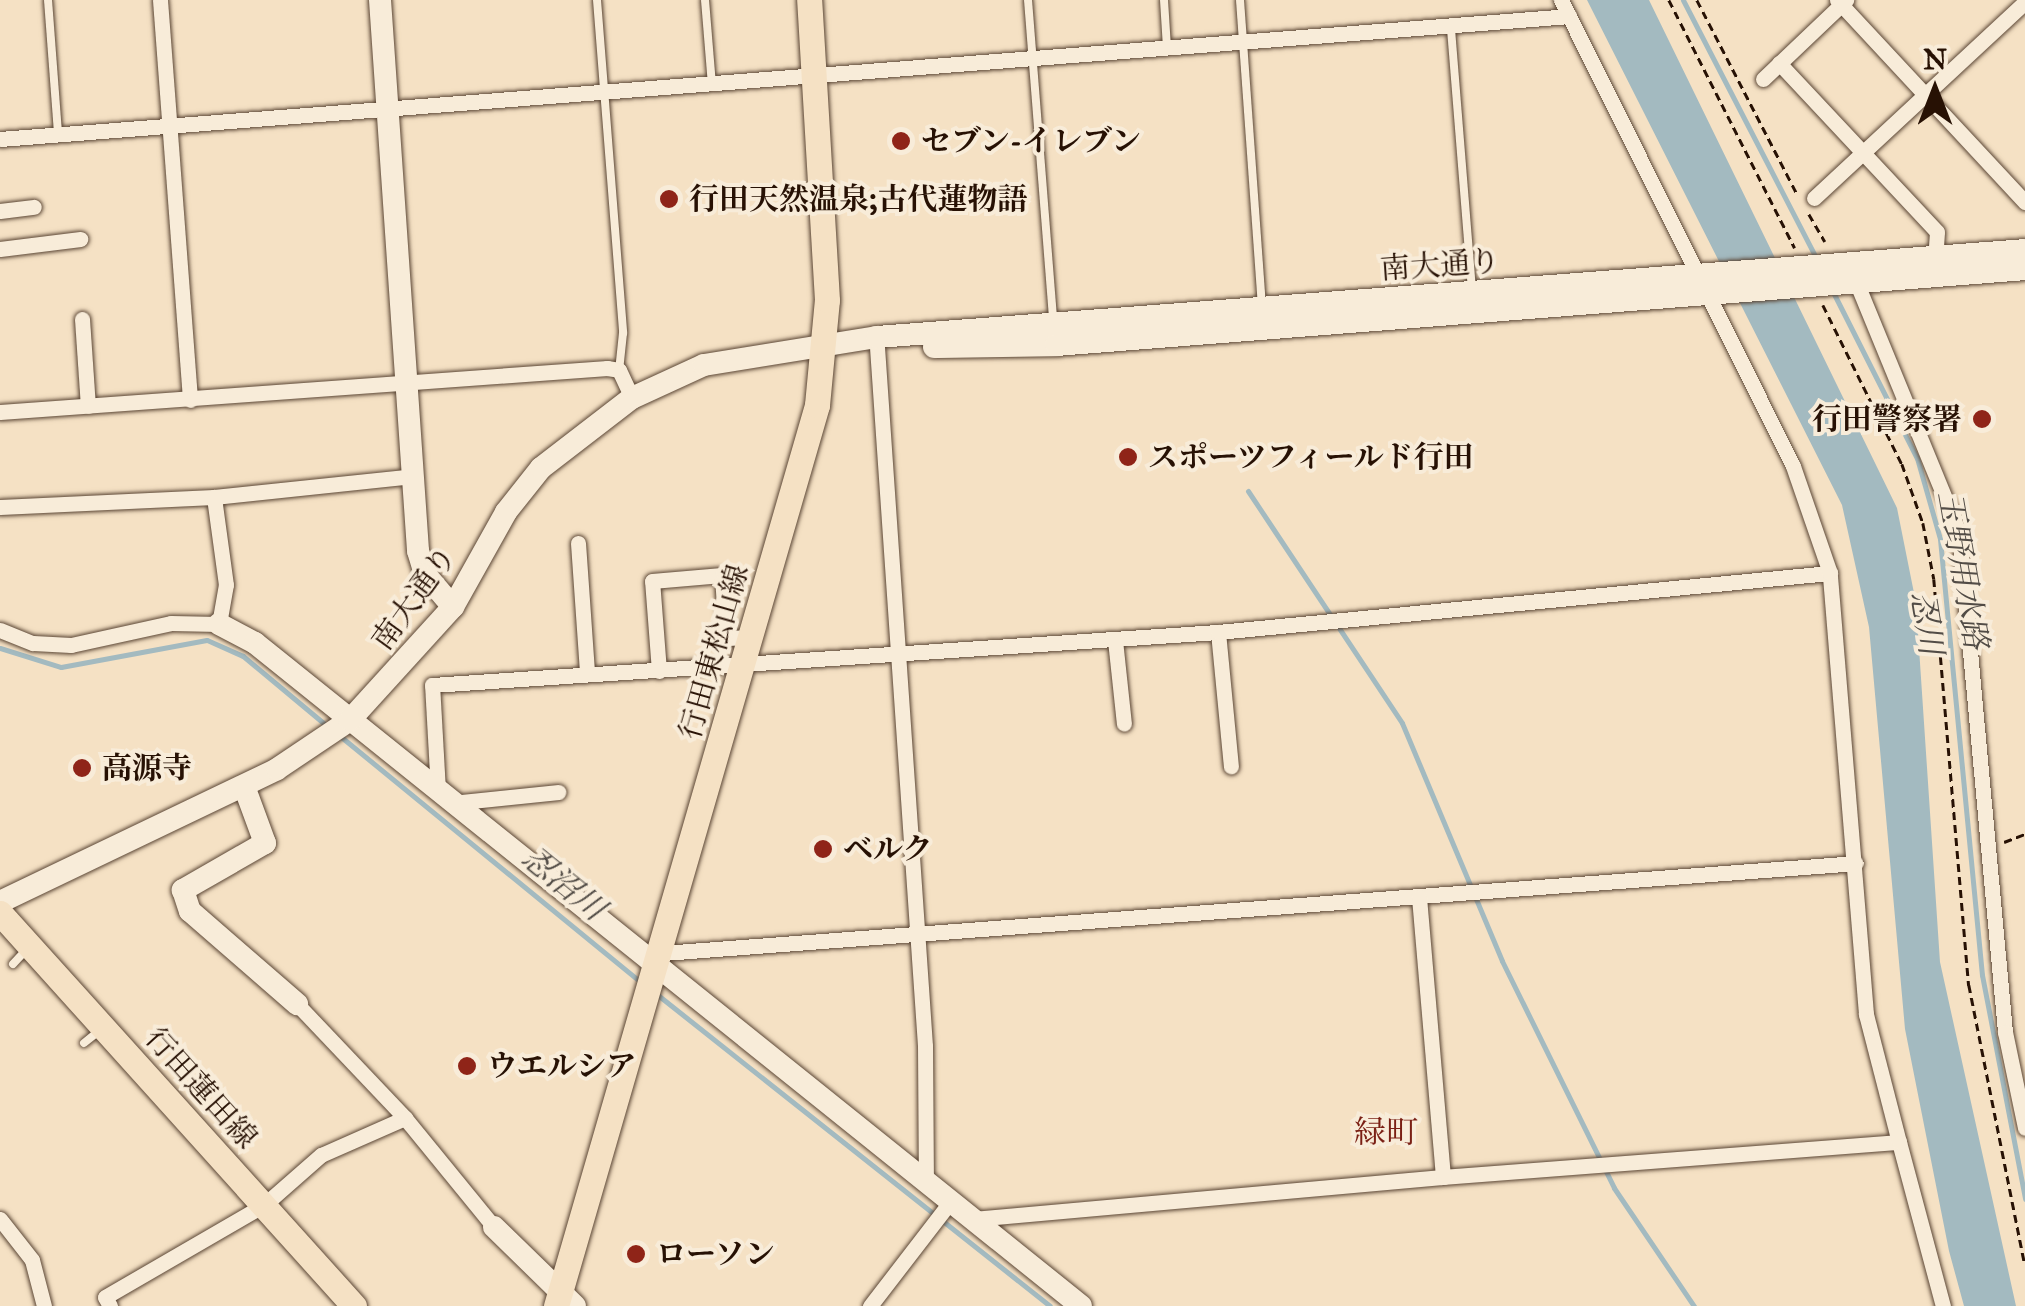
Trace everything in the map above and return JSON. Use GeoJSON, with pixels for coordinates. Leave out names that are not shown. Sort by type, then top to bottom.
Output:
{"type":"FeatureCollection","features":[{"type":"Feature","properties":{"kind":"main road","name":"行田東松山線"},"geometry":{"type":"LineString","coordinates":[[563,1302],[817,405],[826,348],[808,0]]}},
{"type":"Feature","properties":{"kind":"main road","name":"行田蓮田線"},"geometry":{"type":"LineString","coordinates":[[0,913],[21,956],[93,1035],[264,1206],[354,1306]]}},
{"type":"Feature","properties":{"kind":"street"},"geometry":{"type":"LineString","coordinates":[[160,0],[190,400]]}},
{"type":"Feature","properties":{"kind":"street"},"geometry":{"type":"LineString","coordinates":[[380,0],[420,564],[452,607]]}},
{"type":"Feature","properties":{"kind":"street"},"geometry":{"type":"LineString","coordinates":[[1561,0],[1711,284],[1794,466],[1830,574],[1866,1014],[1943,1306]]}},
{"type":"Feature","properties":{"kind":"street"},"geometry":{"type":"LineString","coordinates":[[1999,0],[2011,14]]}},
{"type":"Feature","properties":{"kind":"street"},"geometry":{"type":"LineString","coordinates":[[1764,79],[1841,1],[2025,202]]}},
{"type":"Feature","properties":{"kind":"street"},"geometry":{"type":"LineString","coordinates":[[1814,198],[2025,2]]}},
{"type":"Feature","properties":{"kind":"street"},"geometry":{"type":"LineString","coordinates":[[0,139],[1168,52],[1569,16]]}},
{"type":"Feature","properties":{"kind":"street"},"geometry":{"type":"LineString","coordinates":[[1779,63],[1937,232],[1935,258]]}},
{"type":"Feature","properties":{"kind":"street"},"geometry":{"type":"LineString","coordinates":[[0,211],[34,207]]}},
{"type":"Feature","properties":{"kind":"street"},"geometry":{"type":"LineString","coordinates":[[0,249],[80,239]]}},
{"type":"Feature","properties":{"kind":"street","name":"南大通り"},"geometry":{"type":"LineString","coordinates":[[1902,278],[1935,258],[1994,271],[2025,250]]}},
{"type":"Feature","properties":{"kind":"street","name":"南大通り"},"geometry":{"type":"LineString","coordinates":[[0,902],[244,786],[350,720],[452,607],[506,512],[541,468],[632,398],[704,365],[869,346],[877,337],[1054,335],[1823,273],[1902,278],[2025,269]]}},
{"type":"Feature","properties":{"kind":"street"},"geometry":{"type":"LineString","coordinates":[[1823,273],[1958,532],[2005,1032],[2025,1128]]}},
{"type":"Feature","properties":{"kind":"street"},"geometry":{"type":"LineString","coordinates":[[82,319],[88,406]]}},
{"type":"Feature","properties":{"kind":"street"},"geometry":{"type":"LineString","coordinates":[[869,346],[916,936],[930,1160],[926,1182]]}},
{"type":"Feature","properties":{"kind":"street"},"geometry":{"type":"LineString","coordinates":[[0,412],[619,370],[632,398]]}},
{"type":"Feature","properties":{"kind":"street"},"geometry":{"type":"LineString","coordinates":[[0,508],[214,497],[414,476]]}},
{"type":"Feature","properties":{"kind":"street"},"geometry":{"type":"LineString","coordinates":[[214,497],[226,585],[219,624]]}},
{"type":"Feature","properties":{"kind":"street"},"geometry":{"type":"LineString","coordinates":[[578,543],[588,673]]}},
{"type":"Feature","properties":{"kind":"street"},"geometry":{"type":"LineString","coordinates":[[445,797],[432,684],[743,667],[1218,632],[1830,574]]}},
{"type":"Feature","properties":{"kind":"street"},"geometry":{"type":"LineString","coordinates":[[659,670],[652,580],[722,576],[726,638],[752,637]]}},
{"type":"Feature","properties":{"kind":"street"},"geometry":{"type":"LineString","coordinates":[[0,630],[33,643],[70,645],[171,623],[219,624],[256,643],[445,797],[661,960],[950,1202],[1081,1306]]}},
{"type":"Feature","properties":{"kind":"street"},"geometry":{"type":"LineString","coordinates":[[1218,632],[1231,766]]}},
{"type":"Feature","properties":{"kind":"street"},"geometry":{"type":"LineString","coordinates":[[1116,640],[1124,724]]}},
{"type":"Feature","properties":{"kind":"street"},"geometry":{"type":"LineString","coordinates":[[244,786],[265,843],[183,890],[190,911],[297,1004],[405,1118],[494,1227],[563,1302]]}},
{"type":"Feature","properties":{"kind":"street"},"geometry":{"type":"LineString","coordinates":[[445,797],[558,792]]}},
{"type":"Feature","properties":{"kind":"street"},"geometry":{"type":"LineString","coordinates":[[661,960],[916,936],[1856,863]]}},
{"type":"Feature","properties":{"kind":"street"},"geometry":{"type":"LineString","coordinates":[[1419,897],[1443,1177]]}},
{"type":"Feature","properties":{"kind":"street"},"geometry":{"type":"LineString","coordinates":[[90,1306],[108,1301],[264,1206],[321,1155],[405,1118]]}},
{"type":"Feature","properties":{"kind":"street"},"geometry":{"type":"LineString","coordinates":[[972,1220],[1443,1177],[1899,1142]]}},
{"type":"Feature","properties":{"kind":"street"},"geometry":{"type":"LineString","coordinates":[[870,1306],[950,1202]]}},
{"type":"Feature","properties":{"kind":"street"},"geometry":{"type":"LineString","coordinates":[[0,1220],[32,1260],[44,1306]]}},
{"type":"Feature","properties":{"kind":"lane"},"geometry":{"type":"LineString","coordinates":[[48,0],[58,134]]}},
{"type":"Feature","properties":{"kind":"lane"},"geometry":{"type":"LineString","coordinates":[[597,0],[623,333],[619,370]]}},
{"type":"Feature","properties":{"kind":"lane"},"geometry":{"type":"LineString","coordinates":[[705,0],[712,85]]}},
{"type":"Feature","properties":{"kind":"lane"},"geometry":{"type":"LineString","coordinates":[[1028,0],[1054,335]]}},
{"type":"Feature","properties":{"kind":"lane"},"geometry":{"type":"LineString","coordinates":[[1164,0],[1168,52]]}},
{"type":"Feature","properties":{"kind":"lane"},"geometry":{"type":"LineString","coordinates":[[1240,0],[1263,319]]}},
{"type":"Feature","properties":{"kind":"lane"},"geometry":{"type":"LineString","coordinates":[[1452,29],[1473,302]]}},
{"type":"Feature","properties":{"kind":"path"},"geometry":{"type":"LineString","coordinates":[[1669,0],[1823,273]]}},
{"type":"Feature","properties":{"kind":"path"},"geometry":{"type":"LineString","coordinates":[[1697,0],[1823,273],[1923,523],[1969,986],[2025,1264]]}},
{"type":"Feature","properties":{"kind":"path"},"geometry":{"type":"LineString","coordinates":[[1988,848],[2025,834]]}},
{"type":"Feature","properties":{"kind":"water"},"geometry":{"type":"Polygon","coordinates":[[[1587,0],[1649,0],[1897,508],[1916,603],[1940,962],[2016,1306],[1964,1306],[1949,1251],[1905,1029],[1869,627],[1842,505],[1587,0]]]}},
{"type":"Feature","properties":{"kind":"waterway","name":"玉野用水路"},"geometry":{"type":"LineString","coordinates":[[1683,0],[1817,260]]}},
{"type":"Feature","properties":{"kind":"waterway","name":"玉野用水路"},"geometry":{"type":"LineString","coordinates":[[1833,292],[1917,458],[1940,539],[1982,975],[2025,1199]]}},
{"type":"Feature","properties":{"kind":"waterway"},"geometry":{"type":"LineString","coordinates":[[1248,491],[1402,723],[1502,961],[1614,1188],[1694,1306]]}},
{"type":"Feature","properties":{"kind":"waterway","name":"忍沼川"},"geometry":{"type":"LineString","coordinates":[[0,648],[61,667],[207,640],[243,656],[327,726]]}},
{"type":"Feature","properties":{"kind":"waterway","name":"忍沼川"},"geometry":{"type":"LineString","coordinates":[[340,736],[641,982]]}},
{"type":"Feature","properties":{"kind":"waterway","name":"忍沼川"},"geometry":{"type":"LineString","coordinates":[[654,992],[1050,1306]]}},
{"type":"Feature","properties":{"kind":"place","name":"セブン-イレブン"},"geometry":{"type":"Point","coordinates":[901,141]}},
{"type":"Feature","properties":{"kind":"place","name":"行田天然温泉;古代蓮物語"},"geometry":{"type":"Point","coordinates":[669,199]}},
{"type":"Feature","properties":{"kind":"place","name":"行田警察署"},"geometry":{"type":"Point","coordinates":[1982,419]}},
{"type":"Feature","properties":{"kind":"place","name":"スポーツフィールド行田"},"geometry":{"type":"Point","coordinates":[1128,457]}},
{"type":"Feature","properties":{"kind":"place","name":"高源寺"},"geometry":{"type":"Point","coordinates":[82,768]}},
{"type":"Feature","properties":{"kind":"place","name":"ベルク"},"geometry":{"type":"Point","coordinates":[823,849]}},
{"type":"Feature","properties":{"kind":"place","name":"ウエルシア"},"geometry":{"type":"Point","coordinates":[467,1066]}},
{"type":"Feature","properties":{"kind":"place","name":"ローソン"},"geometry":{"type":"Point","coordinates":[636,1254]}},
{"type":"Feature","properties":{"kind":"district","name":"緑町"},"geometry":{"type":"Point","coordinates":[1386,1133]}},
{"type":"Feature","properties":{"kind":"water label","name":"忍川"},"geometry":{"type":"Point","coordinates":[1926,623]}}]}
